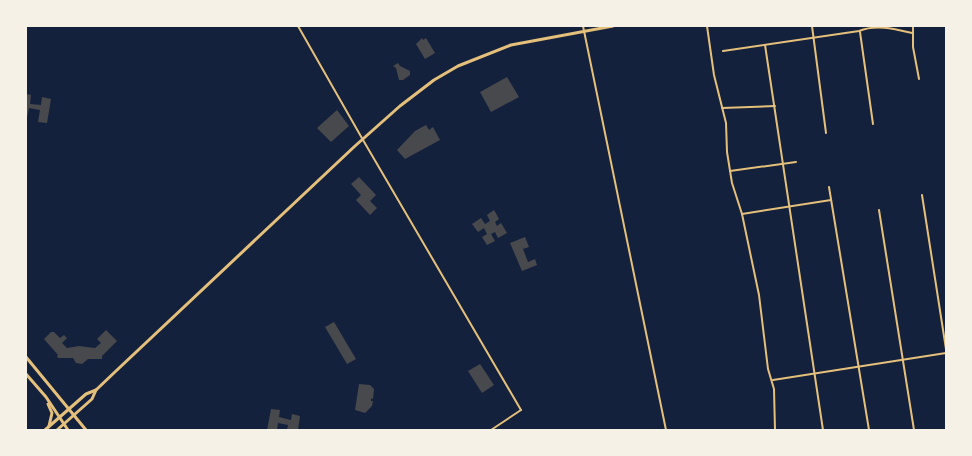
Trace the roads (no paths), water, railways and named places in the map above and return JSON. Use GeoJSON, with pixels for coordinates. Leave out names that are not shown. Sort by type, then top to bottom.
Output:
{"type":"FeatureCollection","features":[{"type":"Feature","properties":{"kind":"main road"},"geometry":{"type":"LineString","coordinates":[[46,430],[86,394],[96,390],[414,94],[458,66],[511,45],[583,28],[613,26]]}},
{"type":"Feature","properties":{"kind":"main road"},"geometry":{"type":"LineString","coordinates":[[26,357],[86,430]]}},
{"type":"Feature","properties":{"kind":"main road"},"geometry":{"type":"LineString","coordinates":[[26,374],[68,430]]}},
{"type":"Feature","properties":{"kind":"main road"},"geometry":{"type":"LineString","coordinates":[[57,430],[92,399],[96,390]]}},
{"type":"Feature","properties":{"kind":"main road"},"geometry":{"type":"LineString","coordinates":[[43,394],[52,413],[46,430]]}},
{"type":"Feature","properties":{"kind":"street"},"geometry":{"type":"LineString","coordinates":[[298,26],[521,410],[491,430]]}},
{"type":"Feature","properties":{"kind":"street"},"geometry":{"type":"LineString","coordinates":[[707,26],[714,75],[726,123],[732,183],[742,214],[759,295],[769,377],[773,380],[775,430]]}},
{"type":"Feature","properties":{"kind":"street"},"geometry":{"type":"LineString","coordinates":[[812,26],[826,133]]}},
{"type":"Feature","properties":{"kind":"street"},"geometry":{"type":"LineString","coordinates":[[913,26],[919,80]]}},
{"type":"Feature","properties":{"kind":"street"},"geometry":{"type":"LineString","coordinates":[[583,28],[666,430]]}},
{"type":"Feature","properties":{"kind":"street"},"geometry":{"type":"LineString","coordinates":[[723,51],[860,32],[867,28],[890,28],[912,33]]}},
{"type":"Feature","properties":{"kind":"street"},"geometry":{"type":"LineString","coordinates":[[860,32],[873,124]]}},
{"type":"Feature","properties":{"kind":"street"},"geometry":{"type":"LineString","coordinates":[[765,45],[823,430]]}},
{"type":"Feature","properties":{"kind":"street"},"geometry":{"type":"LineString","coordinates":[[722,108],[775,106]]}},
{"type":"Feature","properties":{"kind":"street"},"geometry":{"type":"LineString","coordinates":[[730,171],[796,162]]}},
{"type":"Feature","properties":{"kind":"street"},"geometry":{"type":"LineString","coordinates":[[829,187],[869,430]]}},
{"type":"Feature","properties":{"kind":"street"},"geometry":{"type":"LineString","coordinates":[[773,380],[946,351],[922,195]]}},
{"type":"Feature","properties":{"kind":"street"},"geometry":{"type":"LineString","coordinates":[[742,214],[831,200]]}},
{"type":"Feature","properties":{"kind":"street"},"geometry":{"type":"LineString","coordinates":[[879,210],[914,430]]}}]}
